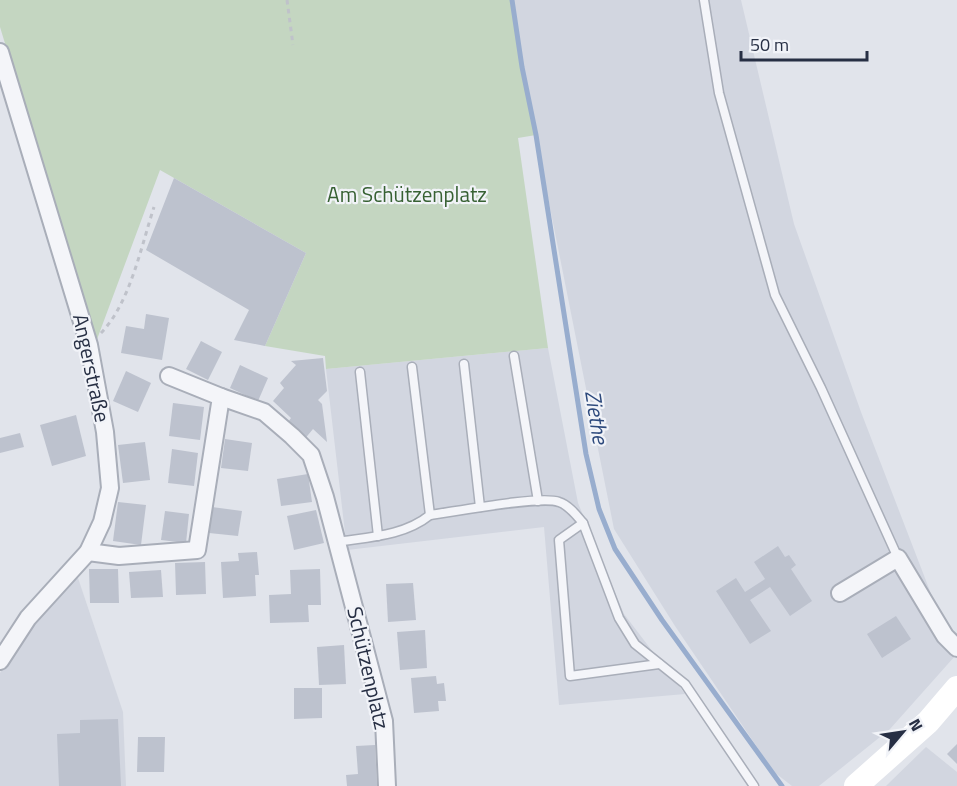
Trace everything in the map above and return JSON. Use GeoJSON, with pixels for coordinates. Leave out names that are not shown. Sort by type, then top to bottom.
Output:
{"type":"FeatureCollection","features":[{"type":"Feature","properties":{"kind":"street","name":"Angerstraße"},"geometry":{"type":"LineString","coordinates":[[0,52],[89,345],[105,432],[110,488],[102,522],[88,552],[28,618],[0,661]]}},
{"type":"Feature","properties":{"kind":"street","name":"Schützenplatz"},"geometry":{"type":"LineString","coordinates":[[169,376],[221,398],[264,412],[311,455],[319,476],[384,721],[387,786]]}},
{"type":"Feature","properties":{"kind":"street"},"geometry":{"type":"LineString","coordinates":[[88,552],[119,556],[197,550],[221,398]]}},
{"type":"Feature","properties":{"kind":"street"},"geometry":{"type":"LineString","coordinates":[[840,592],[898,558],[945,636],[957,648]]}},
{"type":"Feature","properties":{"kind":"street"},"geometry":{"type":"LineString","coordinates":[[856,786],[928,722],[957,688]]}},
{"type":"Feature","properties":{"kind":"lane"},"geometry":{"type":"LineString","coordinates":[[704,0],[719,93],[776,296],[821,388],[898,558]]}},
{"type":"Feature","properties":{"kind":"lane"},"geometry":{"type":"LineString","coordinates":[[514,356],[538,501]]}},
{"type":"Feature","properties":{"kind":"lane"},"geometry":{"type":"LineString","coordinates":[[464,364],[480,507]]}},
{"type":"Feature","properties":{"kind":"lane"},"geometry":{"type":"LineString","coordinates":[[412,367],[430,515]]}},
{"type":"Feature","properties":{"kind":"lane"},"geometry":{"type":"LineString","coordinates":[[360,372],[378,536]]}},
{"type":"Feature","properties":{"kind":"lane"},"geometry":{"type":"LineString","coordinates":[[338,547],[418,525],[430,515],[480,507],[559,501],[583,524],[619,618],[635,644],[685,684],[754,786]]}},
{"type":"Feature","properties":{"kind":"lane"},"geometry":{"type":"LineString","coordinates":[[583,524],[559,540],[570,676],[659,664]]}},
{"type":"Feature","properties":{"kind":"path"},"geometry":{"type":"LineString","coordinates":[[287,0],[293,45]]}},
{"type":"Feature","properties":{"kind":"path"},"geometry":{"type":"LineString","coordinates":[[89,345],[109,324],[126,292],[154,207]]}},
{"type":"Feature","properties":{"kind":"shaded area"},"geometry":{"type":"Polygon","coordinates":[[[513,0],[741,0],[794,224],[861,412],[955,656],[890,729],[819,786],[792,786],[774,772],[675,626],[614,529],[522,67],[513,0]]]}},
{"type":"Feature","properties":{"kind":"shaded area"},"geometry":{"type":"Polygon","coordinates":[[[548,348],[578,503],[624,614],[685,694],[559,705],[544,527],[347,550],[326,369],[548,348]]]}},
{"type":"Feature","properties":{"kind":"shaded area"},"geometry":{"type":"Polygon","coordinates":[[[77,575],[123,712],[126,786],[0,786],[0,673],[34,618],[77,575]]]}},
{"type":"Feature","properties":{"kind":"shaded area"},"geometry":{"type":"Polygon","coordinates":[[[926,747],[957,772],[957,786],[886,786],[926,747]]]}},
{"type":"Feature","properties":{"kind":"green space","name":"Am Schützenplatz"},"geometry":{"type":"Polygon","coordinates":[[[0,0],[512,0],[522,67],[536,135],[518,138],[548,348],[326,369],[325,356],[265,346],[306,253],[160,170],[96,342],[0,27],[0,0]]]}},
{"type":"Feature","properties":{"kind":"building"},"geometry":{"type":"Polygon","coordinates":[[[174,178],[306,253],[265,346],[234,340],[249,310],[146,250],[174,178]]]}},
{"type":"Feature","properties":{"kind":"building"},"geometry":{"type":"Polygon","coordinates":[[[146,314],[169,318],[162,360],[121,353],[126,326],[144,329],[146,314]]]}},
{"type":"Feature","properties":{"kind":"building"},"geometry":{"type":"Polygon","coordinates":[[[201,341],[222,352],[208,380],[186,369],[201,341]]]}},
{"type":"Feature","properties":{"kind":"building"},"geometry":{"type":"Polygon","coordinates":[[[323,358],[327,391],[318,400],[322,404],[327,442],[313,429],[303,441],[286,425],[291,418],[273,401],[284,388],[280,383],[296,365],[291,361],[323,358]]]}},
{"type":"Feature","properties":{"kind":"building"},"geometry":{"type":"Polygon","coordinates":[[[240,365],[268,378],[258,401],[230,388],[240,365]]]}},
{"type":"Feature","properties":{"kind":"building"},"geometry":{"type":"Polygon","coordinates":[[[126,371],[151,383],[138,412],[113,401],[126,371]]]}},
{"type":"Feature","properties":{"kind":"building"},"geometry":{"type":"Polygon","coordinates":[[[173,403],[204,407],[200,440],[169,436],[173,403]]]}},
{"type":"Feature","properties":{"kind":"building"},"geometry":{"type":"Polygon","coordinates":[[[76,415],[86,456],[52,466],[40,425],[76,415]]]}},
{"type":"Feature","properties":{"kind":"building"},"geometry":{"type":"Polygon","coordinates":[[[20,433],[24,447],[0,453],[0,438],[20,433]]]}},
{"type":"Feature","properties":{"kind":"building"},"geometry":{"type":"Polygon","coordinates":[[[225,439],[252,443],[248,471],[221,468],[225,439]]]}},
{"type":"Feature","properties":{"kind":"building"},"geometry":{"type":"Polygon","coordinates":[[[145,442],[150,480],[123,483],[118,445],[145,442]]]}},
{"type":"Feature","properties":{"kind":"building"},"geometry":{"type":"Polygon","coordinates":[[[172,449],[198,453],[194,486],[168,483],[172,449]]]}},
{"type":"Feature","properties":{"kind":"building"},"geometry":{"type":"Polygon","coordinates":[[[308,474],[312,502],[281,506],[277,479],[308,474]]]}},
{"type":"Feature","properties":{"kind":"building"},"geometry":{"type":"Polygon","coordinates":[[[118,502],[146,505],[141,545],[113,541],[118,502]]]}},
{"type":"Feature","properties":{"kind":"building"},"geometry":{"type":"Polygon","coordinates":[[[212,507],[242,511],[238,536],[209,533],[212,507]]]}},
{"type":"Feature","properties":{"kind":"building"},"geometry":{"type":"Polygon","coordinates":[[[316,510],[324,543],[294,550],[287,516],[316,510]]]}},
{"type":"Feature","properties":{"kind":"building"},"geometry":{"type":"Polygon","coordinates":[[[165,511],[189,514],[186,543],[161,540],[165,511]]]}},
{"type":"Feature","properties":{"kind":"building"},"geometry":{"type":"Polygon","coordinates":[[[778,546],[785,557],[789,555],[796,565],[791,569],[812,601],[790,616],[770,587],[750,600],[771,631],[750,644],[716,591],[736,578],[745,592],[765,579],[754,562],[778,546]]]}},
{"type":"Feature","properties":{"kind":"building"},"geometry":{"type":"Polygon","coordinates":[[[257,552],[259,575],[255,575],[256,596],[223,598],[221,562],[239,561],[238,553],[257,552]]]}},
{"type":"Feature","properties":{"kind":"building"},"geometry":{"type":"Polygon","coordinates":[[[205,562],[206,594],[176,595],[175,563],[205,562]]]}},
{"type":"Feature","properties":{"kind":"building"},"geometry":{"type":"Polygon","coordinates":[[[89,569],[118,569],[119,603],[90,603],[89,569]]]}},
{"type":"Feature","properties":{"kind":"building"},"geometry":{"type":"Polygon","coordinates":[[[320,569],[321,605],[308,605],[309,622],[270,623],[269,595],[291,594],[290,570],[320,569]]]}},
{"type":"Feature","properties":{"kind":"building"},"geometry":{"type":"Polygon","coordinates":[[[161,570],[163,597],[131,598],[129,572],[161,570]]]}},
{"type":"Feature","properties":{"kind":"building"},"geometry":{"type":"Polygon","coordinates":[[[413,583],[416,620],[388,622],[386,584],[413,583]]]}},
{"type":"Feature","properties":{"kind":"building"},"geometry":{"type":"Polygon","coordinates":[[[896,616],[911,639],[882,658],[867,634],[896,616]]]}},
{"type":"Feature","properties":{"kind":"building"},"geometry":{"type":"Polygon","coordinates":[[[425,630],[427,668],[400,670],[397,632],[425,630]]]}},
{"type":"Feature","properties":{"kind":"building"},"geometry":{"type":"Polygon","coordinates":[[[344,645],[346,684],[319,685],[317,647],[344,645]]]}},
{"type":"Feature","properties":{"kind":"building"},"geometry":{"type":"Polygon","coordinates":[[[436,676],[437,684],[444,683],[446,701],[438,701],[439,711],[414,713],[411,678],[436,676]]]}},
{"type":"Feature","properties":{"kind":"building"},"geometry":{"type":"Polygon","coordinates":[[[294,688],[322,688],[322,718],[294,719],[294,688]]]}},
{"type":"Feature","properties":{"kind":"building"},"geometry":{"type":"Polygon","coordinates":[[[118,719],[121,786],[59,786],[57,734],[80,733],[80,720],[118,719]]]}},
{"type":"Feature","properties":{"kind":"building"},"geometry":{"type":"Polygon","coordinates":[[[138,737],[165,737],[164,772],[137,772],[138,737]]]}},
{"type":"Feature","properties":{"kind":"building"},"geometry":{"type":"Polygon","coordinates":[[[957,744],[957,764],[947,754],[957,744]]]}},
{"type":"Feature","properties":{"kind":"building"},"geometry":{"type":"Polygon","coordinates":[[[375,745],[377,786],[347,786],[346,775],[358,774],[356,746],[375,745]]]}},
{"type":"Feature","properties":{"kind":"waterway","name":"Ziethe"},"geometry":{"type":"LineString","coordinates":[[512,0],[522,67],[536,135],[586,454],[599,509],[615,549],[662,620],[782,786]]}}]}
